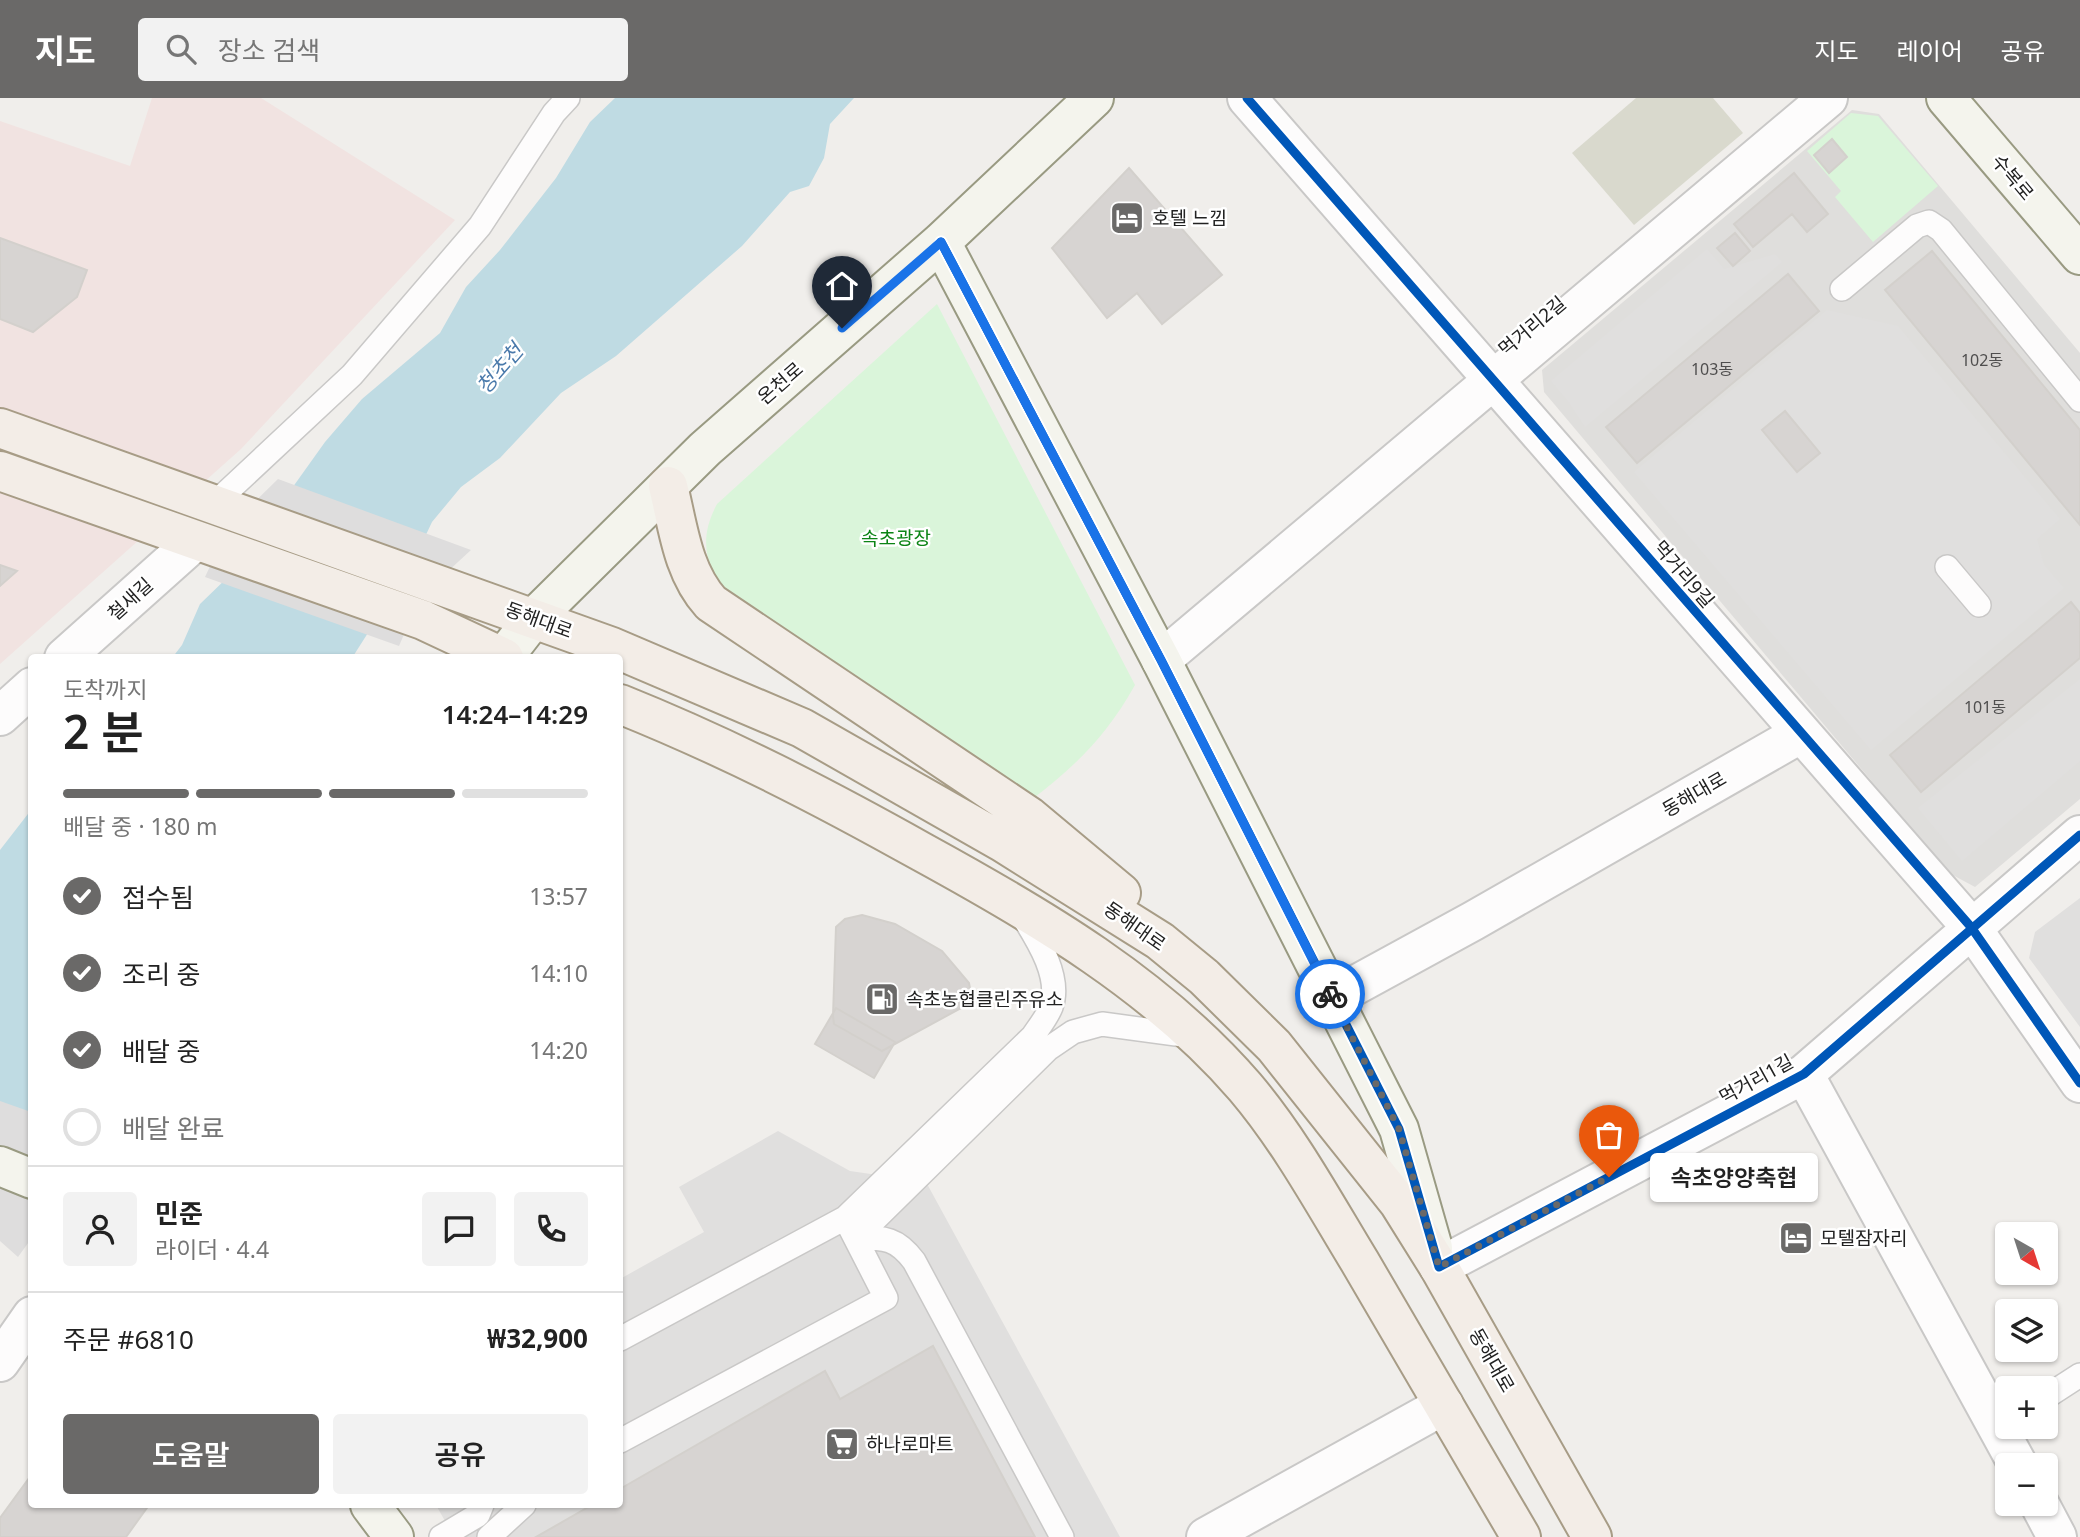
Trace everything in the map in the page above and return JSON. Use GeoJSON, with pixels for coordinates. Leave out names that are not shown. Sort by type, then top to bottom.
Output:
{"type":"FeatureCollection","features":[{"type":"Feature","properties":{"kind":"main road"},"geometry":{"type":"LineString","coordinates":[[0,428],[224,508]]}},
{"type":"Feature","properties":{"kind":"main road"},"geometry":{"type":"LineString","coordinates":[[0,471],[423,620],[495,654]]}},
{"type":"Feature","properties":{"kind":"main road"},"geometry":{"type":"LineString","coordinates":[[668,486],[687,564],[700,591],[711,603],[1030,817],[1101,875],[1204,977]]}},
{"type":"Feature","properties":{"kind":"main road","name":"동해대로"},"geometry":{"type":"LineString","coordinates":[[224,508],[612,647],[802,728],[895,779],[1113,909],[1160,941],[1204,977],[1274,1046],[1338,1123],[1399,1203],[1439,1267],[1592,1537]]}},
{"type":"Feature","properties":{"kind":"main road"},"geometry":{"type":"LineString","coordinates":[[623,705],[686,730],[784,776],[1015,903],[1103,961],[1198,1037],[1247,1090],[1323,1200],[1521,1537]]}},
{"type":"Feature","properties":{"kind":"street","name":"온천로"},"geometry":{"type":"LineString","coordinates":[[507,654],[534,618],[705,449],[941,242],[1094,98]]}},
{"type":"Feature","properties":{"kind":"street","name":"먹거리9길"},"geometry":{"type":"LineString","coordinates":[[1247,98],[1971,927],[2080,1083]]}},
{"type":"Feature","properties":{"kind":"street","name":"먹거리2길"},"geometry":{"type":"LineString","coordinates":[[1161,660],[1828,98]]}},
{"type":"Feature","properties":{"kind":"street","name":"수복로"},"geometry":{"type":"LineString","coordinates":[[1946,98],[2080,255]]}},
{"type":"Feature","properties":{"kind":"street"},"geometry":{"type":"LineString","coordinates":[[941,242],[1161,660],[1399,1129],[1439,1267]]}},
{"type":"Feature","properties":{"kind":"street","name":"철새길"},"geometry":{"type":"LineString","coordinates":[[69,654],[201,543]]}},
{"type":"Feature","properties":{"kind":"street"},"geometry":{"type":"LineString","coordinates":[[0,716],[28,691]]}},
{"type":"Feature","properties":{"kind":"street","name":"동해대로"},"geometry":{"type":"LineString","coordinates":[[1332,998],[1473,921],[1800,734]]}},
{"type":"Feature","properties":{"kind":"street","name":"먹거리1길"},"geometry":{"type":"LineString","coordinates":[[1439,1267],[1804,1074],[2080,835]]}},
{"type":"Feature","properties":{"kind":"street"},"geometry":{"type":"LineString","coordinates":[[1804,1074],[1995,1412]]}},
{"type":"Feature","properties":{"kind":"street"},"geometry":{"type":"LineString","coordinates":[[0,1362],[28,1322]]}},
{"type":"Feature","properties":{"kind":"street"},"geometry":{"type":"LineString","coordinates":[[1206,1537],[1444,1405]]}},
{"type":"Feature","properties":{"kind":"street"},"geometry":{"type":"LineString","coordinates":[[372,1508],[394,1537]]}},
{"type":"Feature","properties":{"kind":"street"},"geometry":{"type":"LineString","coordinates":[[2046,1516],[2057,1537]]}},
{"type":"Feature","properties":{"kind":"lane"},"geometry":{"type":"LineString","coordinates":[[224,508],[352,375],[480,226],[554,113],[568,98]]}},
{"type":"Feature","properties":{"kind":"lane"},"geometry":{"type":"LineString","coordinates":[[1842,289],[1916,226],[1929,222],[1941,230],[2080,400]]}},
{"type":"Feature","properties":{"kind":"lane"},"geometry":{"type":"LineString","coordinates":[[1947,567],[1979,606]]}},
{"type":"Feature","properties":{"kind":"lane"},"geometry":{"type":"LineString","coordinates":[[850,1228],[1033,1036],[1052,1006],[1052,974],[1042,947],[1015,903]]}},
{"type":"Feature","properties":{"kind":"lane"},"geometry":{"type":"LineString","coordinates":[[623,1338],[850,1228],[1048,1049],[1073,1032],[1102,1024],[1198,1037]]}},
{"type":"Feature","properties":{"kind":"lane"},"geometry":{"type":"LineString","coordinates":[[623,1439],[886,1298],[850,1228]]}},
{"type":"Feature","properties":{"kind":"lane"},"geometry":{"type":"LineString","coordinates":[[850,1228],[901,1244],[914,1261],[1062,1537]]}},
{"type":"Feature","properties":{"kind":"lane"},"geometry":{"type":"LineString","coordinates":[[2058,1389],[2080,1375]]}},
{"type":"Feature","properties":{"kind":"lane"},"geometry":{"type":"LineString","coordinates":[[441,1537],[478,1515],[481,1508]]}},
{"type":"Feature","properties":{"kind":"lane"},"geometry":{"type":"LineString","coordinates":[[489,1537],[521,1508]]}},
{"type":"Feature","properties":{"kind":"shaded area"},"geometry":{"type":"Polygon","coordinates":[[[152,98],[261,98],[455,220],[241,449],[0,664],[0,121],[130,166],[152,98]]]}},
{"type":"Feature","properties":{"kind":"shaded area"},"geometry":{"type":"Polygon","coordinates":[[[1636,98],[1713,98],[1743,133],[1634,225],[1572,153],[1636,98]]]}},
{"type":"Feature","properties":{"kind":"shaded area"},"geometry":{"type":"Polygon","coordinates":[[[1852,110],[1879,114],[2080,353],[2080,799],[1975,887],[1949,873],[1544,392],[1542,370],[1852,110]]]}},
{"type":"Feature","properties":{"kind":"shaded area"},"geometry":{"type":"Polygon","coordinates":[[[1707,249],[1724,269],[1775,254],[1782,262],[1585,427],[1551,381],[1707,249]]]}},
{"type":"Feature","properties":{"kind":"shaded area"},"geometry":{"type":"Polygon","coordinates":[[[1827,310],[1898,326],[2060,519],[2037,539],[2044,565],[2064,588],[1871,750],[1634,472],[1827,310]]]}},
{"type":"Feature","properties":{"kind":"shaded area"},"geometry":{"type":"Polygon","coordinates":[[[2080,679],[2080,761],[1962,861],[1918,808],[2080,679]]]}},
{"type":"Feature","properties":{"kind":"shaded area"},"geometry":{"type":"Polygon","coordinates":[[[2080,898],[2080,1027],[2029,958],[2035,932],[2080,898]]]}},
{"type":"Feature","properties":{"kind":"shaded area"},"geometry":{"type":"Polygon","coordinates":[[[778,1131],[850,1171],[926,1182],[1120,1537],[1035,1537],[933,1346],[840,1399],[824,1371],[623,1487],[623,1277],[704,1232],[679,1187],[778,1131]]]}},
{"type":"Feature","properties":{"kind":"shaded area"},"geometry":{"type":"Polygon","coordinates":[[[438,1508],[587,1508],[536,1537],[454,1537],[438,1508]]]}},
{"type":"Feature","properties":{"kind":"green space"},"geometry":{"type":"Polygon","coordinates":[[[1851,113],[1878,116],[1938,186],[1873,242],[1835,197],[1841,191],[1807,151],[1851,113]]]}},
{"type":"Feature","properties":{"kind":"green space","name":"속초광장"},"geometry":{"type":"Polygon","coordinates":[[[937,304],[1135,685],[1090,748],[1031,800],[727,600],[714,576],[707,553],[707,530],[717,504],[937,304]]]}},
{"type":"Feature","properties":{"kind":"water","name":"청초천"},"geometry":{"type":"Polygon","coordinates":[[[615,98],[854,98],[830,124],[824,158],[809,186],[790,192],[742,246],[616,356],[561,393],[500,458],[461,487],[432,522],[413,562],[355,654],[175,654],[182,645],[200,604],[230,575],[325,442],[362,399],[440,333],[466,287],[500,250],[556,178],[590,122],[615,98]]]}},
{"type":"Feature","properties":{"kind":"water"},"geometry":{"type":"Polygon","coordinates":[[[28,814],[28,1112],[0,1147],[0,850],[28,814]]]}},
{"type":"Feature","properties":{"kind":"pier"},"geometry":{"type":"Polygon","coordinates":[[[278,479],[471,550],[420,597],[399,646],[205,577],[228,528],[278,479]]]}},
{"type":"Feature","properties":{"kind":"pier"},"geometry":{"type":"Polygon","coordinates":[[[0,1101],[28,1111],[28,1243],[18,1257],[0,1241],[0,1101]]]}},
{"type":"Feature","properties":{"kind":"building"},"geometry":{"type":"Polygon","coordinates":[[[1832,139],[1847,157],[1829,173],[1814,155],[1832,139]]]}},
{"type":"Feature","properties":{"kind":"building","name":"호텔 느낌"},"geometry":{"type":"Polygon","coordinates":[[[1129,168],[1222,275],[1162,324],[1137,293],[1107,318],[1052,248],[1129,168]]]}},
{"type":"Feature","properties":{"kind":"building"},"geometry":{"type":"Polygon","coordinates":[[[1794,173],[1828,214],[1807,232],[1792,214],[1753,247],[1734,224],[1794,173]]]}},
{"type":"Feature","properties":{"kind":"building"},"geometry":{"type":"Polygon","coordinates":[[[1735,233],[1750,251],[1733,266],[1717,248],[1735,233]]]}},
{"type":"Feature","properties":{"kind":"building"},"geometry":{"type":"Polygon","coordinates":[[[0,238],[87,270],[77,297],[33,332],[0,319],[0,238]]]}},
{"type":"Feature","properties":{"kind":"building"},"geometry":{"type":"Polygon","coordinates":[[[1932,251],[2080,430],[2080,525],[1885,290],[1932,251]]]}},
{"type":"Feature","properties":{"kind":"building"},"geometry":{"type":"Polygon","coordinates":[[[1788,274],[1819,311],[1637,463],[1606,427],[1788,274]]]}},
{"type":"Feature","properties":{"kind":"building"},"geometry":{"type":"Polygon","coordinates":[[[1785,411],[1820,453],[1797,472],[1762,430],[1785,411]]]}},
{"type":"Feature","properties":{"kind":"building"},"geometry":{"type":"Polygon","coordinates":[[[0,565],[17,571],[0,586],[0,565]]]}},
{"type":"Feature","properties":{"kind":"building"},"geometry":{"type":"Polygon","coordinates":[[[2071,602],[2080,613],[2080,658],[1921,792],[1890,755],[2071,602]]]}},
{"type":"Feature","properties":{"kind":"building"},"geometry":{"type":"Polygon","coordinates":[[[862,915],[895,924],[942,951],[969,983],[971,994],[963,1007],[882,1051],[834,1024],[836,927],[845,919],[862,915]]]}},
{"type":"Feature","properties":{"kind":"building"},"geometry":{"type":"Polygon","coordinates":[[[836,1008],[895,1042],[874,1078],[815,1044],[836,1008]]]}},
{"type":"Feature","properties":{"kind":"building","name":"하나로마트"},"geometry":{"type":"Polygon","coordinates":[[[933,1346],[1035,1537],[536,1537],[587,1508],[623,1508],[623,1487],[825,1371],[840,1399],[933,1346]]]}},
{"type":"Feature","properties":{"kind":"building"},"geometry":{"type":"Polygon","coordinates":[[[28,1480],[28,1508],[147,1508],[126,1537],[0,1537],[0,1518],[28,1480]]]}},
{"type":"Feature","properties":{"kind":"cycle path"},"geometry":{"type":"LineString","coordinates":[[1247,98],[1971,927],[2080,1083]]}},
{"type":"Feature","properties":{"kind":"cycle path"},"geometry":{"type":"LineString","coordinates":[[941,242],[1161,660],[1399,1129],[1439,1267],[1804,1074],[2080,835]]}},
{"type":"Feature","properties":{"kind":"way so far"},"geometry":{"type":"LineString","coordinates":[[1330,994],[1399,1129],[1439,1267],[1609,1177]]}},
{"type":"Feature","properties":{"kind":"place","name":"호텔 느낌"},"geometry":{"type":"Point","coordinates":[1127,218]}},
{"type":"Feature","properties":{"kind":"place","name":"속초농협클린주유소"},"geometry":{"type":"Point","coordinates":[882,999]}},
{"type":"Feature","properties":{"kind":"place","name":"속초양양축협"},"geometry":{"type":"Point","coordinates":[1609,1177]}},
{"type":"Feature","properties":{"kind":"place","name":"모텔잠자리"},"geometry":{"type":"Point","coordinates":[1796,1238]}},
{"type":"Feature","properties":{"kind":"place","name":"하나로마트"},"geometry":{"type":"Point","coordinates":[842,1444]}},
{"type":"Feature","properties":{"kind":"route"},"geometry":{"type":"LineString","coordinates":[[842,328],[941,242],[1161,660],[1330,994]]}}]}
